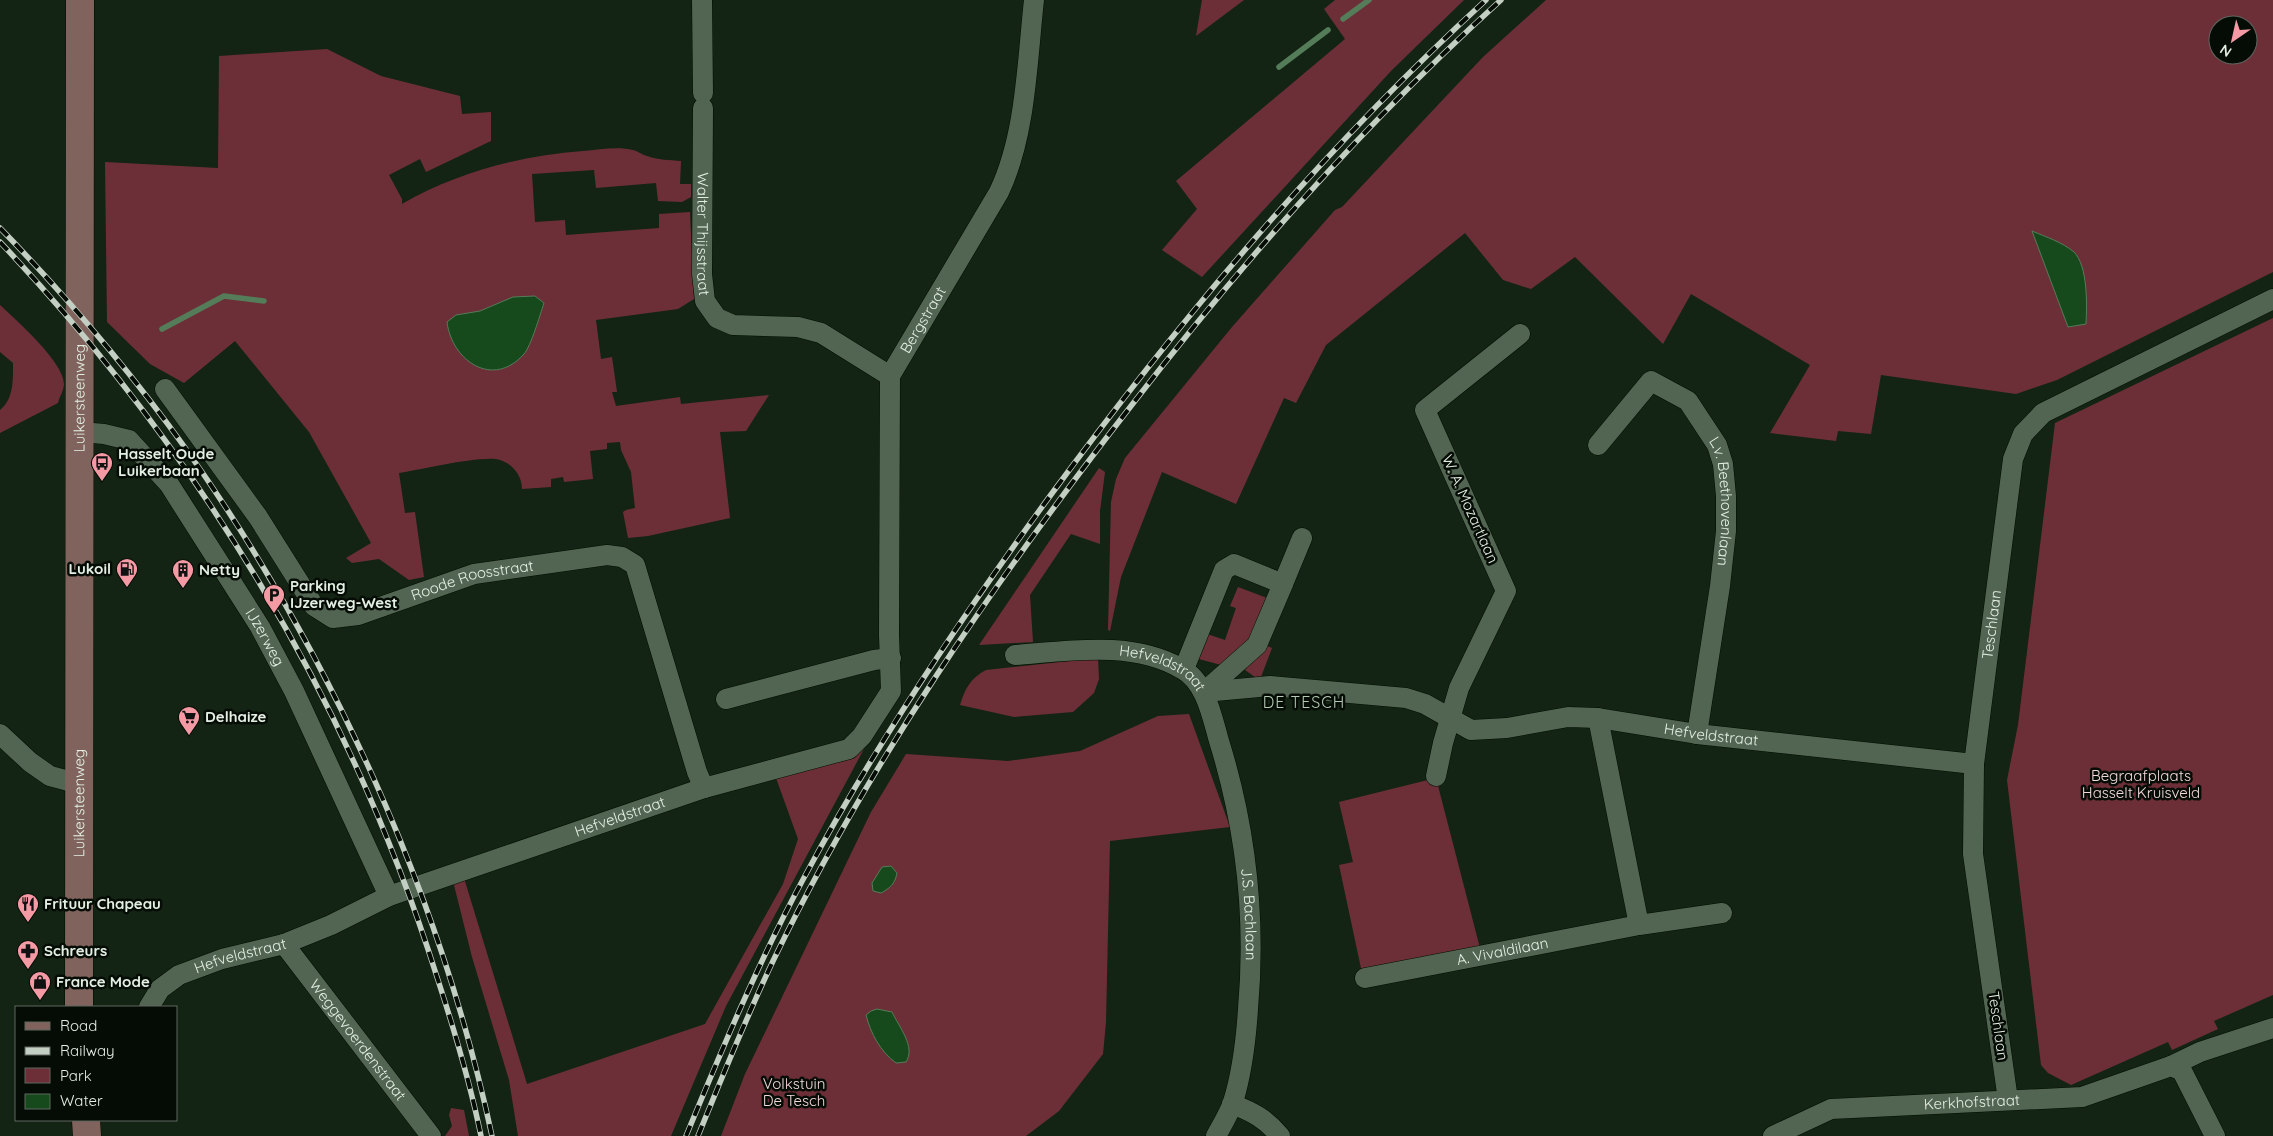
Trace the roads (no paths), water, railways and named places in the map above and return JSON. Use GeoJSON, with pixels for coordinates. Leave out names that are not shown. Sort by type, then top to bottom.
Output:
{"type":"FeatureCollection","features":[{"type":"Feature","properties":{"kind":"main road","name":"Luikersteenweg"},"geometry":{"type":"LineString","coordinates":[[79,1006],[80,0]]}},
{"type":"Feature","properties":{"kind":"main road"},"geometry":{"type":"LineString","coordinates":[[74,1121],[74,1136]]}},
{"type":"Feature","properties":{"kind":"main road"},"geometry":{"type":"LineString","coordinates":[[86,1121],[87,1136]]}},
{"type":"Feature","properties":{"kind":"street","name":"Walter Thijsstraat"},"geometry":{"type":"LineString","coordinates":[[702,0],[702,274],[705,301],[717,318],[733,325],[798,327],[821,333],[890,376]]}},
{"type":"Feature","properties":{"kind":"street","name":"Bergstraat"},"geometry":{"type":"LineString","coordinates":[[890,376],[999,192],[1010,168],[1018,140],[1034,0]]}},
{"type":"Feature","properties":{"kind":"street","name":"Teschlaan"},"geometry":{"type":"LineString","coordinates":[[2008,1100],[1973,854],[1974,764],[2013,459],[2023,434],[2043,413],[2273,299]]}},
{"type":"Feature","properties":{"kind":"street","name":"W. A. Mozartlaan"},"geometry":{"type":"LineString","coordinates":[[1451,720],[1460,688],[1506,590],[1425,410],[1520,334]]}},
{"type":"Feature","properties":{"kind":"street"},"geometry":{"type":"LineString","coordinates":[[726,699],[874,660],[891,658],[888,635],[890,376]]}},
{"type":"Feature","properties":{"kind":"street","name":"L.v. Beethovenlaan"},"geometry":{"type":"LineString","coordinates":[[1598,445],[1651,381],[1688,401],[1717,445],[1724,464],[1726,530],[1720,586],[1697,734]]}},
{"type":"Feature","properties":{"kind":"street","name":"Roode Roosstraat"},"geometry":{"type":"LineString","coordinates":[[165,389],[258,517],[314,606],[333,618],[358,615],[474,574],[607,555],[622,557],[635,565],[697,772],[704,788]]}},
{"type":"Feature","properties":{"kind":"street","name":"IJzerweg"},"geometry":{"type":"LineString","coordinates":[[81,432],[104,434],[129,440],[169,484],[255,619],[290,683],[389,896]]}},
{"type":"Feature","properties":{"kind":"street"},"geometry":{"type":"LineString","coordinates":[[1204,692],[1257,645],[1302,538]]}},
{"type":"Feature","properties":{"kind":"street"},"geometry":{"type":"LineString","coordinates":[[1184,669],[1224,570],[1234,564],[1283,584]]}},
{"type":"Feature","properties":{"kind":"street","name":"Hefveldstraat"},"geometry":{"type":"LineString","coordinates":[[1016,655],[1111,649],[1147,655],[1184,669],[1204,692],[1270,686],[1406,698],[1425,704],[1471,730],[1507,728],[1568,717],[1598,718],[1697,734],[1974,764]]}},
{"type":"Feature","properties":{"kind":"street","name":"Hefveldstraat"},"geometry":{"type":"LineString","coordinates":[[150,1006],[160,988],[179,975],[222,959],[284,944],[331,925],[389,896],[704,788],[849,749],[862,736],[890,691],[891,658]]}},
{"type":"Feature","properties":{"kind":"street","name":"J.S. Bachlaan"},"geometry":{"type":"LineString","coordinates":[[1204,692],[1231,779],[1242,836],[1251,905],[1251,976],[1246,1035],[1232,1104],[1216,1136]]}},
{"type":"Feature","properties":{"kind":"street"},"geometry":{"type":"LineString","coordinates":[[1598,718],[1639,926]]}},
{"type":"Feature","properties":{"kind":"street"},"geometry":{"type":"LineString","coordinates":[[1436,776],[1443,743],[1451,720]]}},
{"type":"Feature","properties":{"kind":"street"},"geometry":{"type":"LineString","coordinates":[[0,734],[30,762],[50,776],[80,784]]}},
{"type":"Feature","properties":{"kind":"street","name":"A. Vivaldilaan"},"geometry":{"type":"LineString","coordinates":[[1365,978],[1639,926],[1722,913]]}},
{"type":"Feature","properties":{"kind":"street","name":"Weggevoerdenstraat"},"geometry":{"type":"LineString","coordinates":[[284,944],[431,1136]]}},
{"type":"Feature","properties":{"kind":"street","name":"Kerkhofstraat"},"geometry":{"type":"LineString","coordinates":[[1773,1136],[1831,1110],[2082,1097],[2171,1066],[2200,1052],[2273,1028]]}},
{"type":"Feature","properties":{"kind":"street"},"geometry":{"type":"LineString","coordinates":[[2171,1066],[2182,1071],[2214,1136]]}},
{"type":"Feature","properties":{"kind":"street"},"geometry":{"type":"LineString","coordinates":[[1232,1104],[1254,1112],[1268,1122],[1280,1136]]}},
{"type":"Feature","properties":{"kind":"water"},"geometry":{"type":"Polygon","coordinates":[[[2032,231],[2064,245],[2079,258],[2086,286],[2086,324],[2068,327],[2032,231]]]}},
{"type":"Feature","properties":{"kind":"water"},"geometry":{"type":"Polygon","coordinates":[[[535,296],[544,303],[538,322],[527,350],[512,364],[500,369],[487,370],[476,366],[465,358],[450,336],[447,322],[456,315],[480,311],[513,297],[535,296]]]}},
{"type":"Feature","properties":{"kind":"water"},"geometry":{"type":"Polygon","coordinates":[[[891,866],[897,873],[893,883],[881,893],[873,891],[872,883],[882,867],[891,866]]]}},
{"type":"Feature","properties":{"kind":"water"},"geometry":{"type":"Polygon","coordinates":[[[877,1009],[892,1012],[902,1030],[909,1050],[906,1062],[896,1063],[877,1042],[866,1015],[877,1009]]]}},
{"type":"Feature","properties":{"kind":"waterway"},"geometry":{"type":"LineString","coordinates":[[1343,19],[1369,0]]}},
{"type":"Feature","properties":{"kind":"waterway"},"geometry":{"type":"LineString","coordinates":[[1279,67],[1328,30]]}},
{"type":"Feature","properties":{"kind":"waterway"},"geometry":{"type":"LineString","coordinates":[[162,329],[224,296],[264,301]]}},
{"type":"Feature","properties":{"kind":"railway"},"geometry":{"type":"LineString","coordinates":[[686,1136],[758,970],[806,874],[891,728],[985,587],[1050,496],[1150,364],[1256,237],[1368,115],[1486,0]]}},
{"type":"Feature","properties":{"kind":"railway"},"geometry":{"type":"LineString","coordinates":[[698,1136],[763,982],[810,888],[850,815],[893,744],[937,674],[984,605],[1081,471],[1131,406],[1261,246],[1354,144],[1501,0]]}},
{"type":"Feature","properties":{"kind":"railway"},"geometry":{"type":"LineString","coordinates":[[0,228],[97,335],[165,420],[238,527],[287,607],[332,691],[373,777],[410,865],[442,955],[470,1045],[492,1136]]}},
{"type":"Feature","properties":{"kind":"railway"},"geometry":{"type":"LineString","coordinates":[[0,242],[72,323],[140,407],[203,494],[260,585],[313,679],[360,775],[401,875],[449,1016],[467,1076],[481,1136]]}},
{"type":"Feature","properties":{"kind":"place","name":"Hasselt Oude Luikerbaan"},"geometry":{"type":"Point","coordinates":[102,482]}},
{"type":"Feature","properties":{"kind":"place","name":"Lukoil"},"geometry":{"type":"Point","coordinates":[127,588]}},
{"type":"Feature","properties":{"kind":"place","name":"Netty"},"geometry":{"type":"Point","coordinates":[183,589]}},
{"type":"Feature","properties":{"kind":"place","name":"Parking IJzerweg-West"},"geometry":{"type":"Point","coordinates":[274,614]}},
{"type":"Feature","properties":{"kind":"place","name":"Delhaize"},"geometry":{"type":"Point","coordinates":[189,736]}},
{"type":"Feature","properties":{"kind":"place","name":"Frituur Chapeau"},"geometry":{"type":"Point","coordinates":[28,923]}},
{"type":"Feature","properties":{"kind":"place","name":"Schreurs"},"geometry":{"type":"Point","coordinates":[28,970]}},
{"type":"Feature","properties":{"kind":"place","name":"France Mode"},"geometry":{"type":"Point","coordinates":[40,1001]}},
{"type":"Feature","properties":{"kind":"district","name":"DE TESCH"},"geometry":{"type":"Point","coordinates":[1304,702]}},
{"type":"Feature","properties":{"kind":"park label","name":"Begraafplaats Hasselt Kruisveld"},"geometry":{"type":"Point","coordinates":[2141,784]}},
{"type":"Feature","properties":{"kind":"park label","name":"Volkstuin De Tesch"},"geometry":{"type":"Point","coordinates":[794,1092]}}]}
